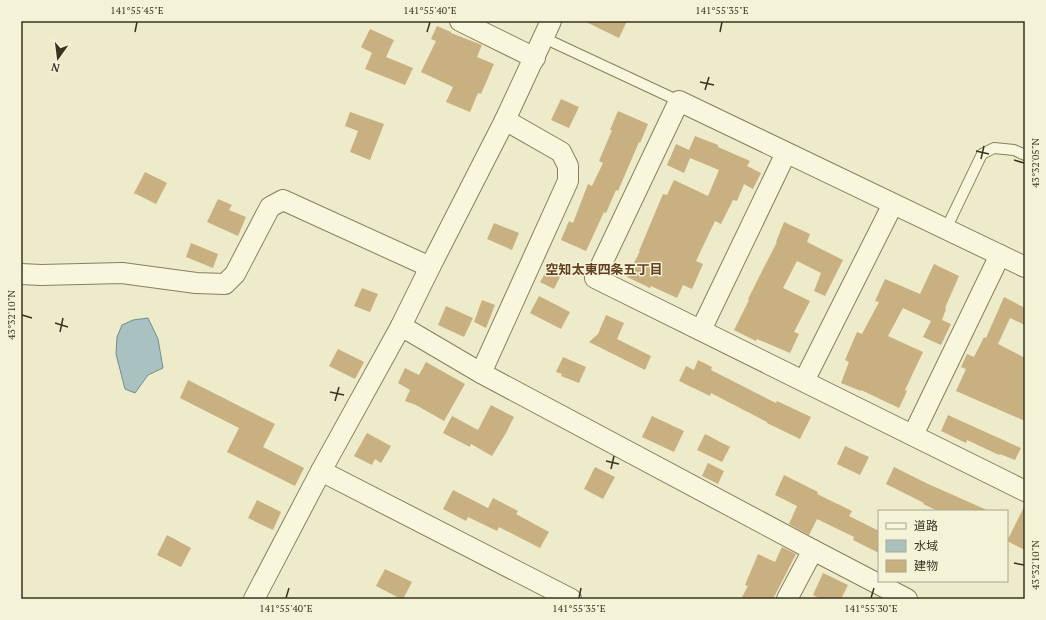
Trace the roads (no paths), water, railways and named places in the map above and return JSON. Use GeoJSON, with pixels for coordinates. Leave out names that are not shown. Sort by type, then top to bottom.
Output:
{"type":"FeatureCollection","features":[{"type":"Feature","properties":{"kind":"street"},"geometry":{"type":"LineString","coordinates":[[460,21],[535,58]]}},
{"type":"Feature","properties":{"kind":"street"},"geometry":{"type":"LineString","coordinates":[[254,599],[321,471],[401,326],[505,120],[548,30]]}},
{"type":"Feature","properties":{"kind":"street"},"geometry":{"type":"LineString","coordinates":[[1023,484],[913,435],[595,278],[679,101],[1025,267]]}},
{"type":"Feature","properties":{"kind":"street"},"geometry":{"type":"LineString","coordinates":[[481,373],[568,181],[568,166],[561,152],[505,120]]}},
{"type":"Feature","properties":{"kind":"street"},"geometry":{"type":"LineString","coordinates":[[701,330],[786,153]]}},
{"type":"Feature","properties":{"kind":"street"},"geometry":{"type":"LineString","coordinates":[[21,274],[122,273],[196,283],[225,284],[236,274],[270,207],[283,200],[430,267]]}},
{"type":"Feature","properties":{"kind":"street"},"geometry":{"type":"LineString","coordinates":[[804,381],[893,204]]}},
{"type":"Feature","properties":{"kind":"street"},"geometry":{"type":"LineString","coordinates":[[913,435],[1000,255]]}},
{"type":"Feature","properties":{"kind":"street"},"geometry":{"type":"LineString","coordinates":[[401,326],[481,373],[906,599]]}},
{"type":"Feature","properties":{"kind":"street"},"geometry":{"type":"LineString","coordinates":[[321,471],[571,599]]}},
{"type":"Feature","properties":{"kind":"street"},"geometry":{"type":"LineString","coordinates":[[788,599],[813,550]]}},
{"type":"Feature","properties":{"kind":"lane"},"geometry":{"type":"LineString","coordinates":[[548,30],[679,101]]}},
{"type":"Feature","properties":{"kind":"lane"},"geometry":{"type":"LineString","coordinates":[[946,229],[982,154],[994,148],[1014,150],[1025,155]]}},
{"type":"Feature","properties":{"kind":"water"},"geometry":{"type":"Polygon","coordinates":[[[148,318],[158,339],[163,368],[148,375],[135,393],[125,389],[116,354],[117,337],[122,325],[133,320],[148,318]]]}},
{"type":"Feature","properties":{"kind":"district","name":"空知太東四条五丁目"},"geometry":{"type":"Point","coordinates":[604,269]}}]}
